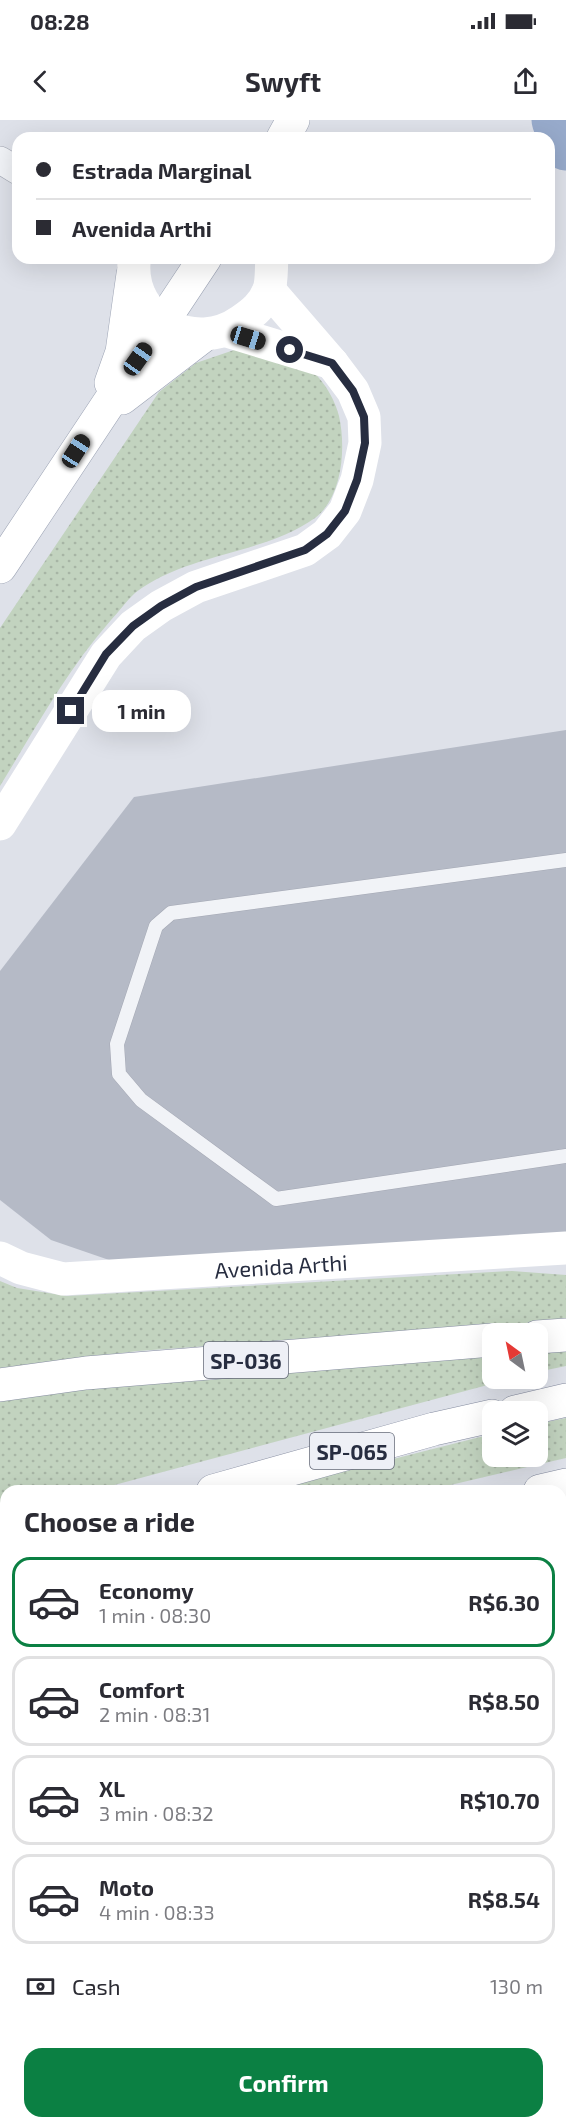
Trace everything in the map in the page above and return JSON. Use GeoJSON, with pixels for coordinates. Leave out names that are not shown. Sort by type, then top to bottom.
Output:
{"type":"FeatureCollection","features":[{"type":"Feature","properties":{"kind":"main road"},"geometry":{"type":"LineString","coordinates":[[0,567],[201,264]]}},
{"type":"Feature","properties":{"kind":"main road"},"geometry":{"type":"LineString","coordinates":[[134,266],[140,297],[163,323],[185,334],[215,334],[332,363]]}},
{"type":"Feature","properties":{"kind":"main road"},"geometry":{"type":"LineString","coordinates":[[101,413],[122,352],[134,266]]}},
{"type":"Feature","properties":{"kind":"main road"},"geometry":{"type":"LineString","coordinates":[[101,413],[215,334],[257,310],[271,274]]}},
{"type":"Feature","properties":{"kind":"main road"},"geometry":{"type":"LineString","coordinates":[[0,824],[106,654],[133,626],[161,606],[196,587],[305,550],[327,534],[345,511],[357,480],[365,443],[364,417],[353,391],[271,274]]}},
{"type":"Feature","properties":{"kind":"main road","name":"Avenida Arthi"},"geometry":{"type":"LineString","coordinates":[[0,1258],[21,1268],[63,1279],[566,1248]]}},
{"type":"Feature","properties":{"kind":"main road"},"geometry":{"type":"LineString","coordinates":[[548,1336],[566,1335]]}},
{"type":"Feature","properties":{"kind":"main road","name":"SP-036"},"geometry":{"type":"LineString","coordinates":[[0,1385],[86,1373],[482,1341]]}},
{"type":"Feature","properties":{"kind":"main road"},"geometry":{"type":"LineString","coordinates":[[548,1405],[566,1401]]}},
{"type":"Feature","properties":{"kind":"main road","name":"SP-065"},"geometry":{"type":"LineString","coordinates":[[234,1485],[434,1429],[482,1418]]}},
{"type":"Feature","properties":{"kind":"lane"},"geometry":{"type":"LineString","coordinates":[[566,860],[171,913],[156,926],[117,1044],[119,1074],[141,1100],[276,1199],[566,1156]]}},
{"type":"Feature","properties":{"kind":"green space"},"geometry":{"type":"Polygon","coordinates":[[[234,350],[278,356],[300,362],[316,374],[328,390],[339,416],[342,442],[340,471],[332,498],[315,518],[294,530],[272,540],[177,570],[135,593],[80,659],[52,700],[0,786],[0,628],[159,392],[196,363],[234,350]]]}},
{"type":"Feature","properties":{"kind":"green space"},"geometry":{"type":"Polygon","coordinates":[[[512,1271],[566,1275],[566,1320],[482,1323],[482,1326],[138,1351],[0,1368],[0,1281],[17,1288],[67,1296],[512,1271]]]}},
{"type":"Feature","properties":{"kind":"green space"},"geometry":{"type":"Polygon","coordinates":[[[566,1349],[566,1366],[548,1370],[548,1351],[566,1349]]]}},
{"type":"Feature","properties":{"kind":"green space"},"geometry":{"type":"Polygon","coordinates":[[[482,1356],[482,1387],[114,1485],[0,1485],[0,1399],[55,1389],[482,1356]]]}},
{"type":"Feature","properties":{"kind":"green space"},"geometry":{"type":"Polygon","coordinates":[[[566,1418],[566,1458],[548,1462],[548,1422],[566,1418]]]}},
{"type":"Feature","properties":{"kind":"green space"},"geometry":{"type":"Polygon","coordinates":[[[482,1437],[482,1467],[528,1467],[451,1485],[291,1485],[482,1437]]]}},
{"type":"Feature","properties":{"kind":"building"},"geometry":{"type":"Polygon","coordinates":[[[566,730],[566,1233],[112,1261],[51,1240],[0,1200],[0,971],[134,797],[566,730]]]}},
{"type":"Feature","properties":{"kind":"waterway"},"geometry":{"type":"LineString","coordinates":[[557,120],[566,145]]}},
{"type":"Feature","properties":{"kind":"route"},"geometry":{"type":"LineString","coordinates":[[71,711],[106,654],[133,626],[161,606],[196,587],[305,550],[327,534],[345,511],[357,480],[365,443],[364,417],[353,391],[332,363],[290,350]]}}]}
